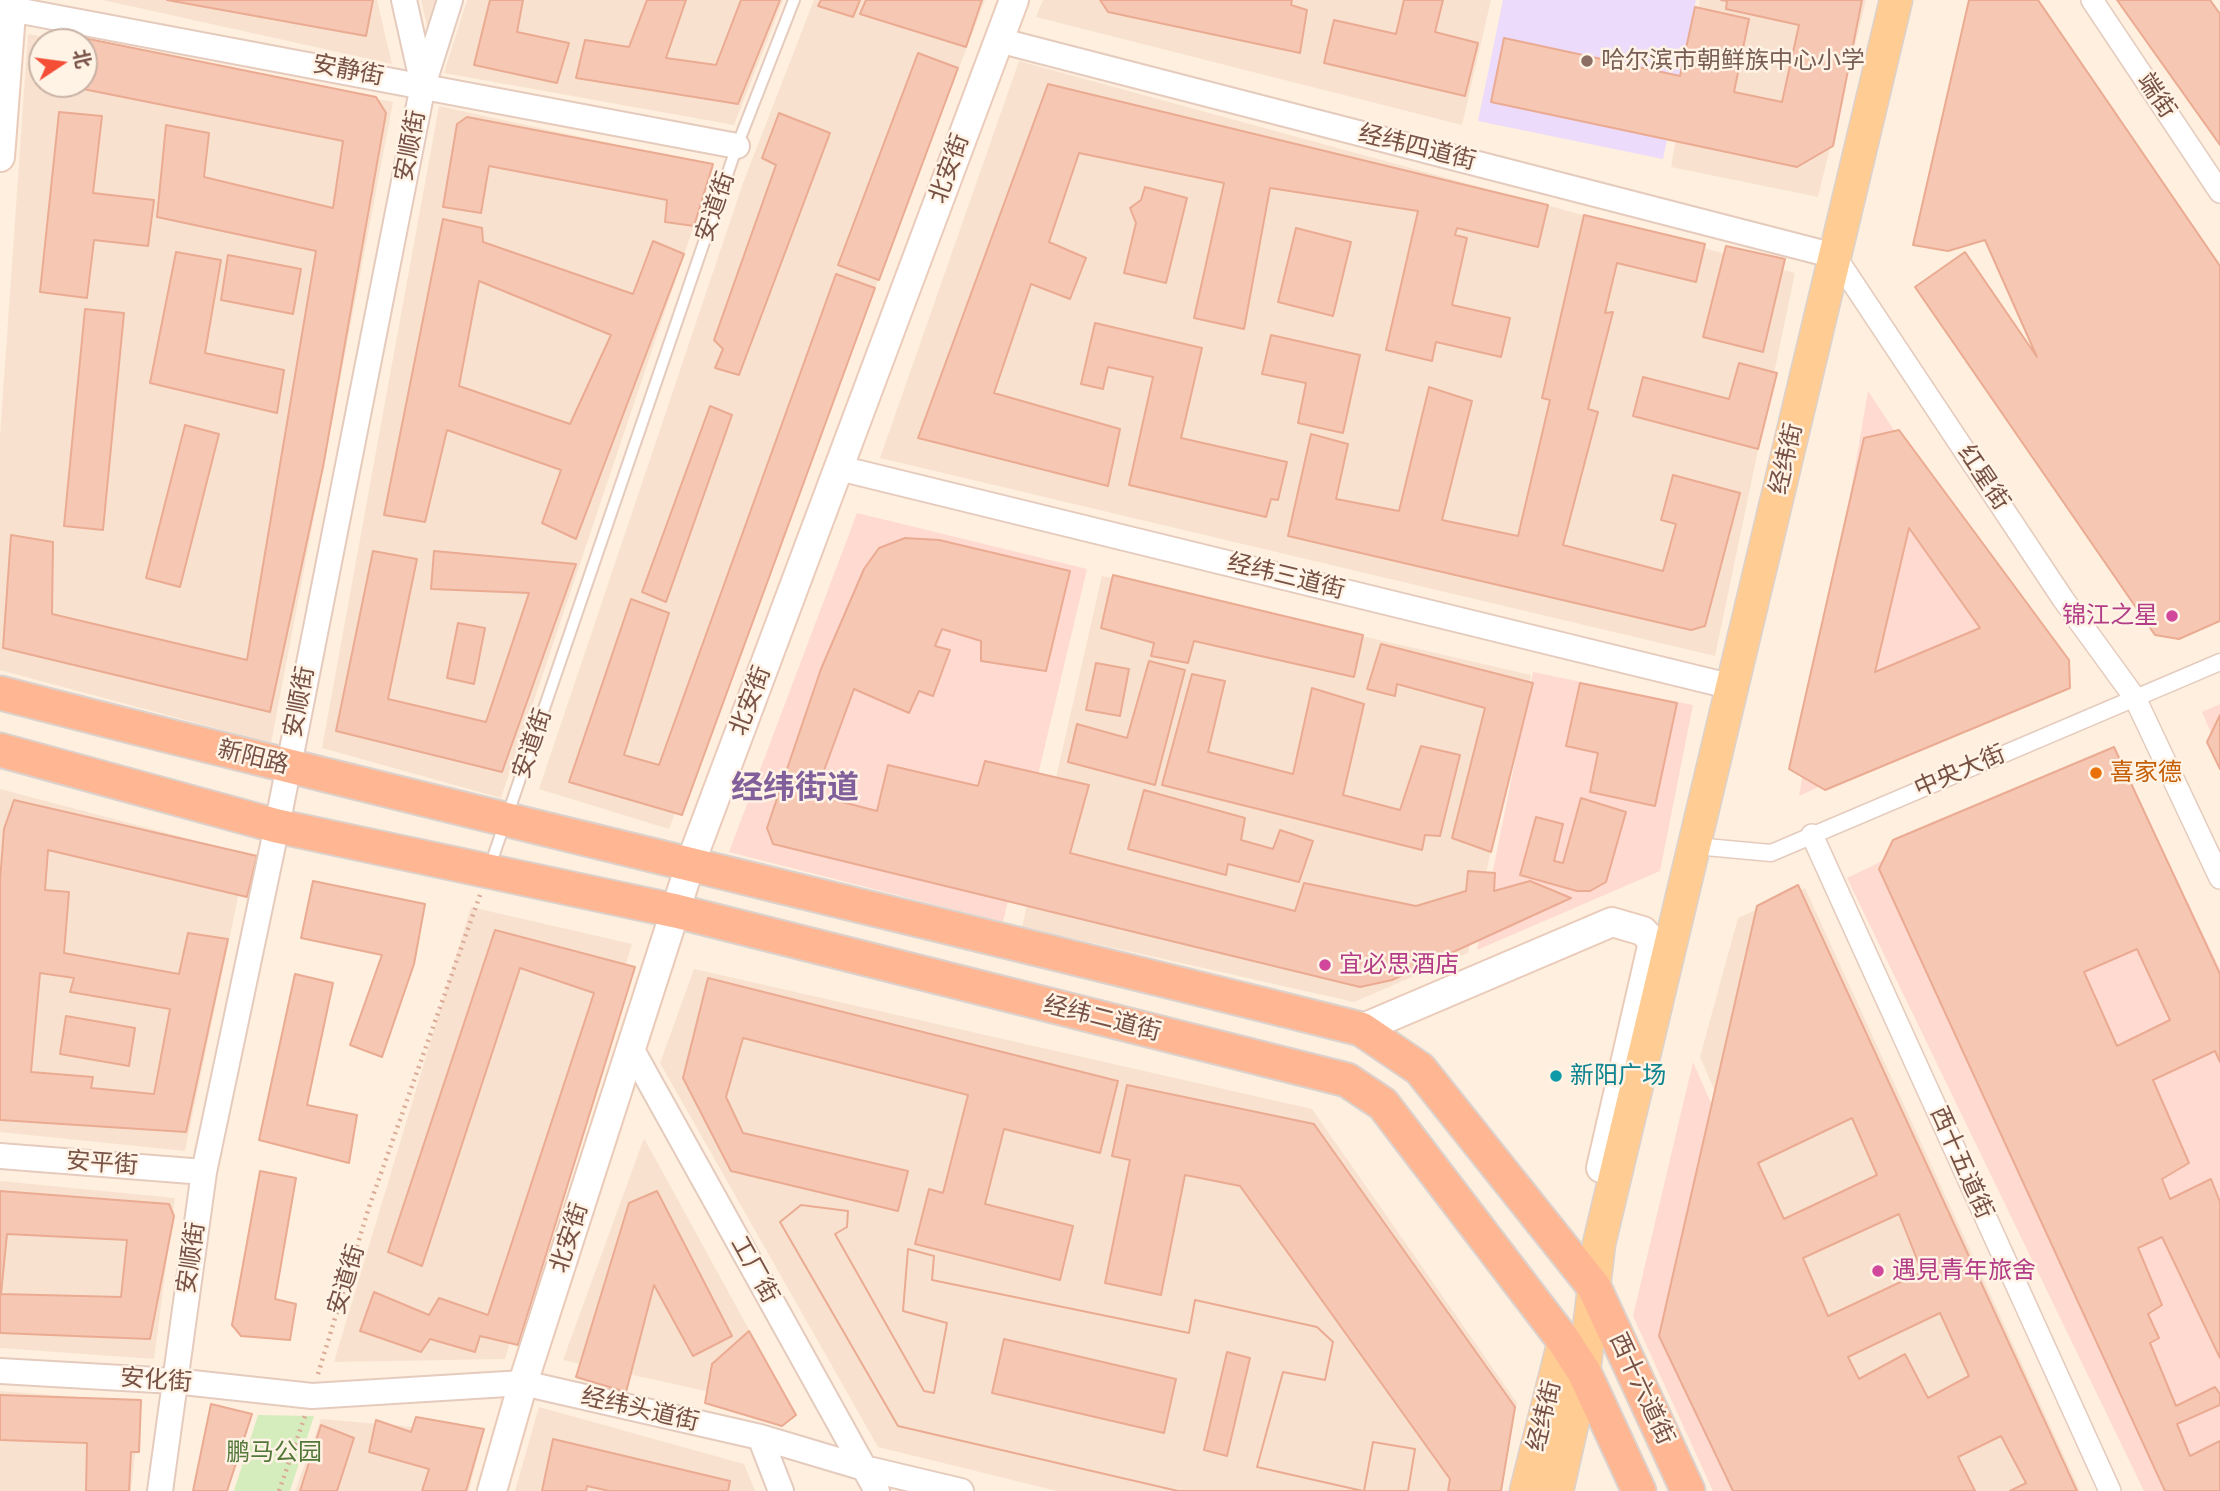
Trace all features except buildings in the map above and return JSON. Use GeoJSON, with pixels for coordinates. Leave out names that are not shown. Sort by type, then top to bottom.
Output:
{"type":"FeatureCollection","features":[{"type":"Feature","properties":{"kind":"highway","name":"新阳路"},"geometry":{"type":"LineString","coordinates":[[0,693],[287,767],[508,818]]}},
{"type":"Feature","properties":{"kind":"highway"},"geometry":{"type":"LineString","coordinates":[[0,750],[277,826],[488,871]]}},
{"type":"Feature","properties":{"kind":"highway"},"geometry":{"type":"LineString","coordinates":[[508,818],[1361,1030],[1420,1069],[1594,1287]]}},
{"type":"Feature","properties":{"kind":"highway","name":"经纬二道街"},"geometry":{"type":"LineString","coordinates":[[488,871],[676,911],[1347,1080],[1383,1104],[1564,1341],[1584,1372]]}},
{"type":"Feature","properties":{"kind":"highway","name":"西十六道街"},"geometry":{"type":"LineString","coordinates":[[1594,1287],[1688,1491]]}},
{"type":"Feature","properties":{"kind":"highway","name":"西十六道街"},"geometry":{"type":"LineString","coordinates":[[1584,1372],[1639,1491]]}},
{"type":"Feature","properties":{"kind":"main road","name":"北安街"},"geometry":{"type":"LineString","coordinates":[[492,1491],[523,1383],[691,863],[1014,0]]}},
{"type":"Feature","properties":{"kind":"main road","name":"经纬街"},"geometry":{"type":"LineString","coordinates":[[1557,1491],[1584,1372],[1599,1244],[1896,0]]}},
{"type":"Feature","properties":{"kind":"main road"},"geometry":{"type":"LineString","coordinates":[[0,157],[8,5]]}},
{"type":"Feature","properties":{"kind":"main road"},"geometry":{"type":"LineString","coordinates":[[1361,1030],[1612,922],[1643,931],[1653,942],[1589,1220],[1599,1244]]}},
{"type":"Feature","properties":{"kind":"main road","name":"经纬街"},"geometry":{"type":"LineString","coordinates":[[1526,1491],[1564,1341]]}},
{"type":"Feature","properties":{"kind":"street"},"geometry":{"type":"LineString","coordinates":[[404,0],[424,85]]}},
{"type":"Feature","properties":{"kind":"street","name":"安顺街"},"geometry":{"type":"LineString","coordinates":[[160,1491],[204,1172],[277,826],[424,85],[450,0]]}},
{"type":"Feature","properties":{"kind":"street","name":"端街"},"geometry":{"type":"LineString","coordinates":[[2092,0],[2220,192]]}},
{"type":"Feature","properties":{"kind":"street","name":"安静街"},"geometry":{"type":"LineString","coordinates":[[8,5],[737,146]]}},
{"type":"Feature","properties":{"kind":"street","name":"经纬四道街"},"geometry":{"type":"LineString","coordinates":[[998,40],[1835,256]]}},
{"type":"Feature","properties":{"kind":"street","name":"红星街"},"geometry":{"type":"LineString","coordinates":[[1835,256],[2063,599],[2135,698],[2220,878]]}},
{"type":"Feature","properties":{"kind":"street","name":"经纬三道街"},"geometry":{"type":"LineString","coordinates":[[839,468],[1733,687]]}},
{"type":"Feature","properties":{"kind":"street","name":"中央大街"},"geometry":{"type":"LineString","coordinates":[[1695,846],[1771,853],[2220,662]]}},
{"type":"Feature","properties":{"kind":"street","name":"西十五道街"},"geometry":{"type":"LineString","coordinates":[[1812,835],[2110,1491]]}},
{"type":"Feature","properties":{"kind":"street","name":"工厂街"},"geometry":{"type":"LineString","coordinates":[[632,1050],[877,1491]]}},
{"type":"Feature","properties":{"kind":"street","name":"安平街"},"geometry":{"type":"LineString","coordinates":[[0,1156],[204,1172]]}},
{"type":"Feature","properties":{"kind":"street","name":"安化街"},"geometry":{"type":"LineString","coordinates":[[0,1371],[174,1381],[312,1396]]}},
{"type":"Feature","properties":{"kind":"street","name":"经纬头道街"},"geometry":{"type":"LineString","coordinates":[[312,1396],[523,1383],[760,1437],[864,1468],[961,1491]]}},
{"type":"Feature","properties":{"kind":"street"},"geometry":{"type":"LineString","coordinates":[[760,1437],[781,1491]]}},
{"type":"Feature","properties":{"kind":"lane","name":"安道街"},"geometry":{"type":"LineString","coordinates":[[488,871],[737,146],[794,0]]}},
{"type":"Feature","properties":{"kind":"path","name":"安道街"},"geometry":{"type":"LineString","coordinates":[[279,1491],[312,1396],[369,1207],[488,871]]}},
{"type":"Feature","properties":{"kind":"shaded area"},"geometry":{"type":"Polygon","coordinates":[[[103,0],[377,0],[392,64],[103,0]]]}},
{"type":"Feature","properties":{"kind":"shaded area"},"geometry":{"type":"Polygon","coordinates":[[[421,0],[436,0],[428,30],[421,0]]]}},
{"type":"Feature","properties":{"kind":"shaded area"},"geometry":{"type":"Polygon","coordinates":[[[467,0],[783,0],[734,125],[444,73],[467,0]]]}},
{"type":"Feature","properties":{"kind":"shaded area"},"geometry":{"type":"Polygon","coordinates":[[[814,0],[985,0],[669,829],[539,789],[743,183],[814,0]]]}},
{"type":"Feature","properties":{"kind":"shaded area"},"geometry":{"type":"Polygon","coordinates":[[[1043,0],[1491,0],[1462,125],[1036,17],[1043,0]]]}},
{"type":"Feature","properties":{"kind":"shaded area","name":"哈尔滨市朝鲜族中心小学"},"geometry":{"type":"Polygon","coordinates":[[[1503,0],[1696,0],[1663,159],[1478,121],[1503,0]]]}},
{"type":"Feature","properties":{"kind":"shaded area"},"geometry":{"type":"Polygon","coordinates":[[[1700,0],[1866,0],[1818,197],[1671,167],[1700,0]]]}},
{"type":"Feature","properties":{"kind":"shaded area"},"geometry":{"type":"Polygon","coordinates":[[[28,34],[28,98],[98,98],[98,47],[393,102],[271,743],[0,670],[0,436],[28,34]]]}},
{"type":"Feature","properties":{"kind":"shaded area"},"geometry":{"type":"Polygon","coordinates":[[[1019,61],[1795,273],[1715,656],[880,458],[1019,61]]]}},
{"type":"Feature","properties":{"kind":"shaded area"},"geometry":{"type":"Polygon","coordinates":[[[439,106],[714,166],[501,798],[322,748],[439,106]]]}},
{"type":"Feature","properties":{"kind":"shaded area"},"geometry":{"type":"Polygon","coordinates":[[[1868,391],[2058,678],[1799,796],[1868,391]]]}},
{"type":"Feature","properties":{"kind":"shaded area"},"geometry":{"type":"Polygon","coordinates":[[[857,513],[1087,569],[1003,922],[729,852],[857,513]]]}},
{"type":"Feature","properties":{"kind":"shaded area"},"geometry":{"type":"Polygon","coordinates":[[[1102,576],[1531,675],[1468,953],[1354,1002],[1022,927],[1102,576]]]}},
{"type":"Feature","properties":{"kind":"shaded area"},"geometry":{"type":"Polygon","coordinates":[[[1533,672],[1693,705],[1660,871],[1477,950],[1533,672]]]}},
{"type":"Feature","properties":{"kind":"shaded area"},"geometry":{"type":"Polygon","coordinates":[[[2220,704],[2220,754],[2202,712],[2220,704]]]}},
{"type":"Feature","properties":{"kind":"shaded area"},"geometry":{"type":"Polygon","coordinates":[[[2114,749],[2220,969],[2220,1491],[2144,1491],[1847,878],[2114,749]]]}},
{"type":"Feature","properties":{"kind":"shaded area"},"geometry":{"type":"Polygon","coordinates":[[[0,789],[247,854],[185,1151],[0,1132],[0,789]]]}},
{"type":"Feature","properties":{"kind":"shaded area"},"geometry":{"type":"Polygon","coordinates":[[[1805,888],[2080,1491],[1888,1491],[1700,1057],[1738,918],[1805,888]]]}},
{"type":"Feature","properties":{"kind":"shaded area"},"geometry":{"type":"Polygon","coordinates":[[[471,907],[632,944],[505,1359],[334,1362],[471,907]]]}},
{"type":"Feature","properties":{"kind":"shaded area"},"geometry":{"type":"Polygon","coordinates":[[[694,969],[1312,1109],[1517,1403],[1501,1491],[1057,1491],[878,1447],[660,1063],[694,969]]]}},
{"type":"Feature","properties":{"kind":"shaded area"},"geometry":{"type":"Polygon","coordinates":[[[1693,1062],[1881,1491],[1713,1491],[1633,1316],[1693,1062]]]}},
{"type":"Feature","properties":{"kind":"shaded area"},"geometry":{"type":"Polygon","coordinates":[[[644,1138],[793,1410],[563,1360],[644,1138]]]}},
{"type":"Feature","properties":{"kind":"shaded area"},"geometry":{"type":"Polygon","coordinates":[[[0,1181],[175,1198],[154,1359],[0,1348],[0,1181]]]}},
{"type":"Feature","properties":{"kind":"shaded area"},"geometry":{"type":"Polygon","coordinates":[[[0,1391],[141,1402],[131,1491],[0,1491],[0,1391]]]}},
{"type":"Feature","properties":{"kind":"shaded area"},"geometry":{"type":"Polygon","coordinates":[[[539,1407],[744,1464],[755,1491],[515,1491],[539,1407]]]}},
{"type":"Feature","properties":{"kind":"shaded area"},"geometry":{"type":"Polygon","coordinates":[[[321,1419],[483,1433],[469,1491],[295,1491],[321,1419]]]}},
{"type":"Feature","properties":{"kind":"green space","name":"鹏马公园"},"geometry":{"type":"Polygon","coordinates":[[[258,1415],[314,1416],[290,1491],[234,1491],[258,1415]]]}},
{"type":"Feature","properties":{"kind":"place","name":"哈尔滨市朝鲜族中心小学"},"geometry":{"type":"Point","coordinates":[1587,61]}},
{"type":"Feature","properties":{"kind":"place","name":"锦江之星"},"geometry":{"type":"Point","coordinates":[2172,616]}},
{"type":"Feature","properties":{"kind":"place","name":"喜家德"},"geometry":{"type":"Point","coordinates":[2096,773]}},
{"type":"Feature","properties":{"kind":"place","name":"宜必思酒店"},"geometry":{"type":"Point","coordinates":[1325,965]}},
{"type":"Feature","properties":{"kind":"place","name":"新阳广场"},"geometry":{"type":"Point","coordinates":[1556,1076]}},
{"type":"Feature","properties":{"kind":"place","name":"遇見青年旅舍"},"geometry":{"type":"Point","coordinates":[1878,1271]}},
{"type":"Feature","properties":{"kind":"district","name":"经纬街道"},"geometry":{"type":"Point","coordinates":[795,789]}}]}
